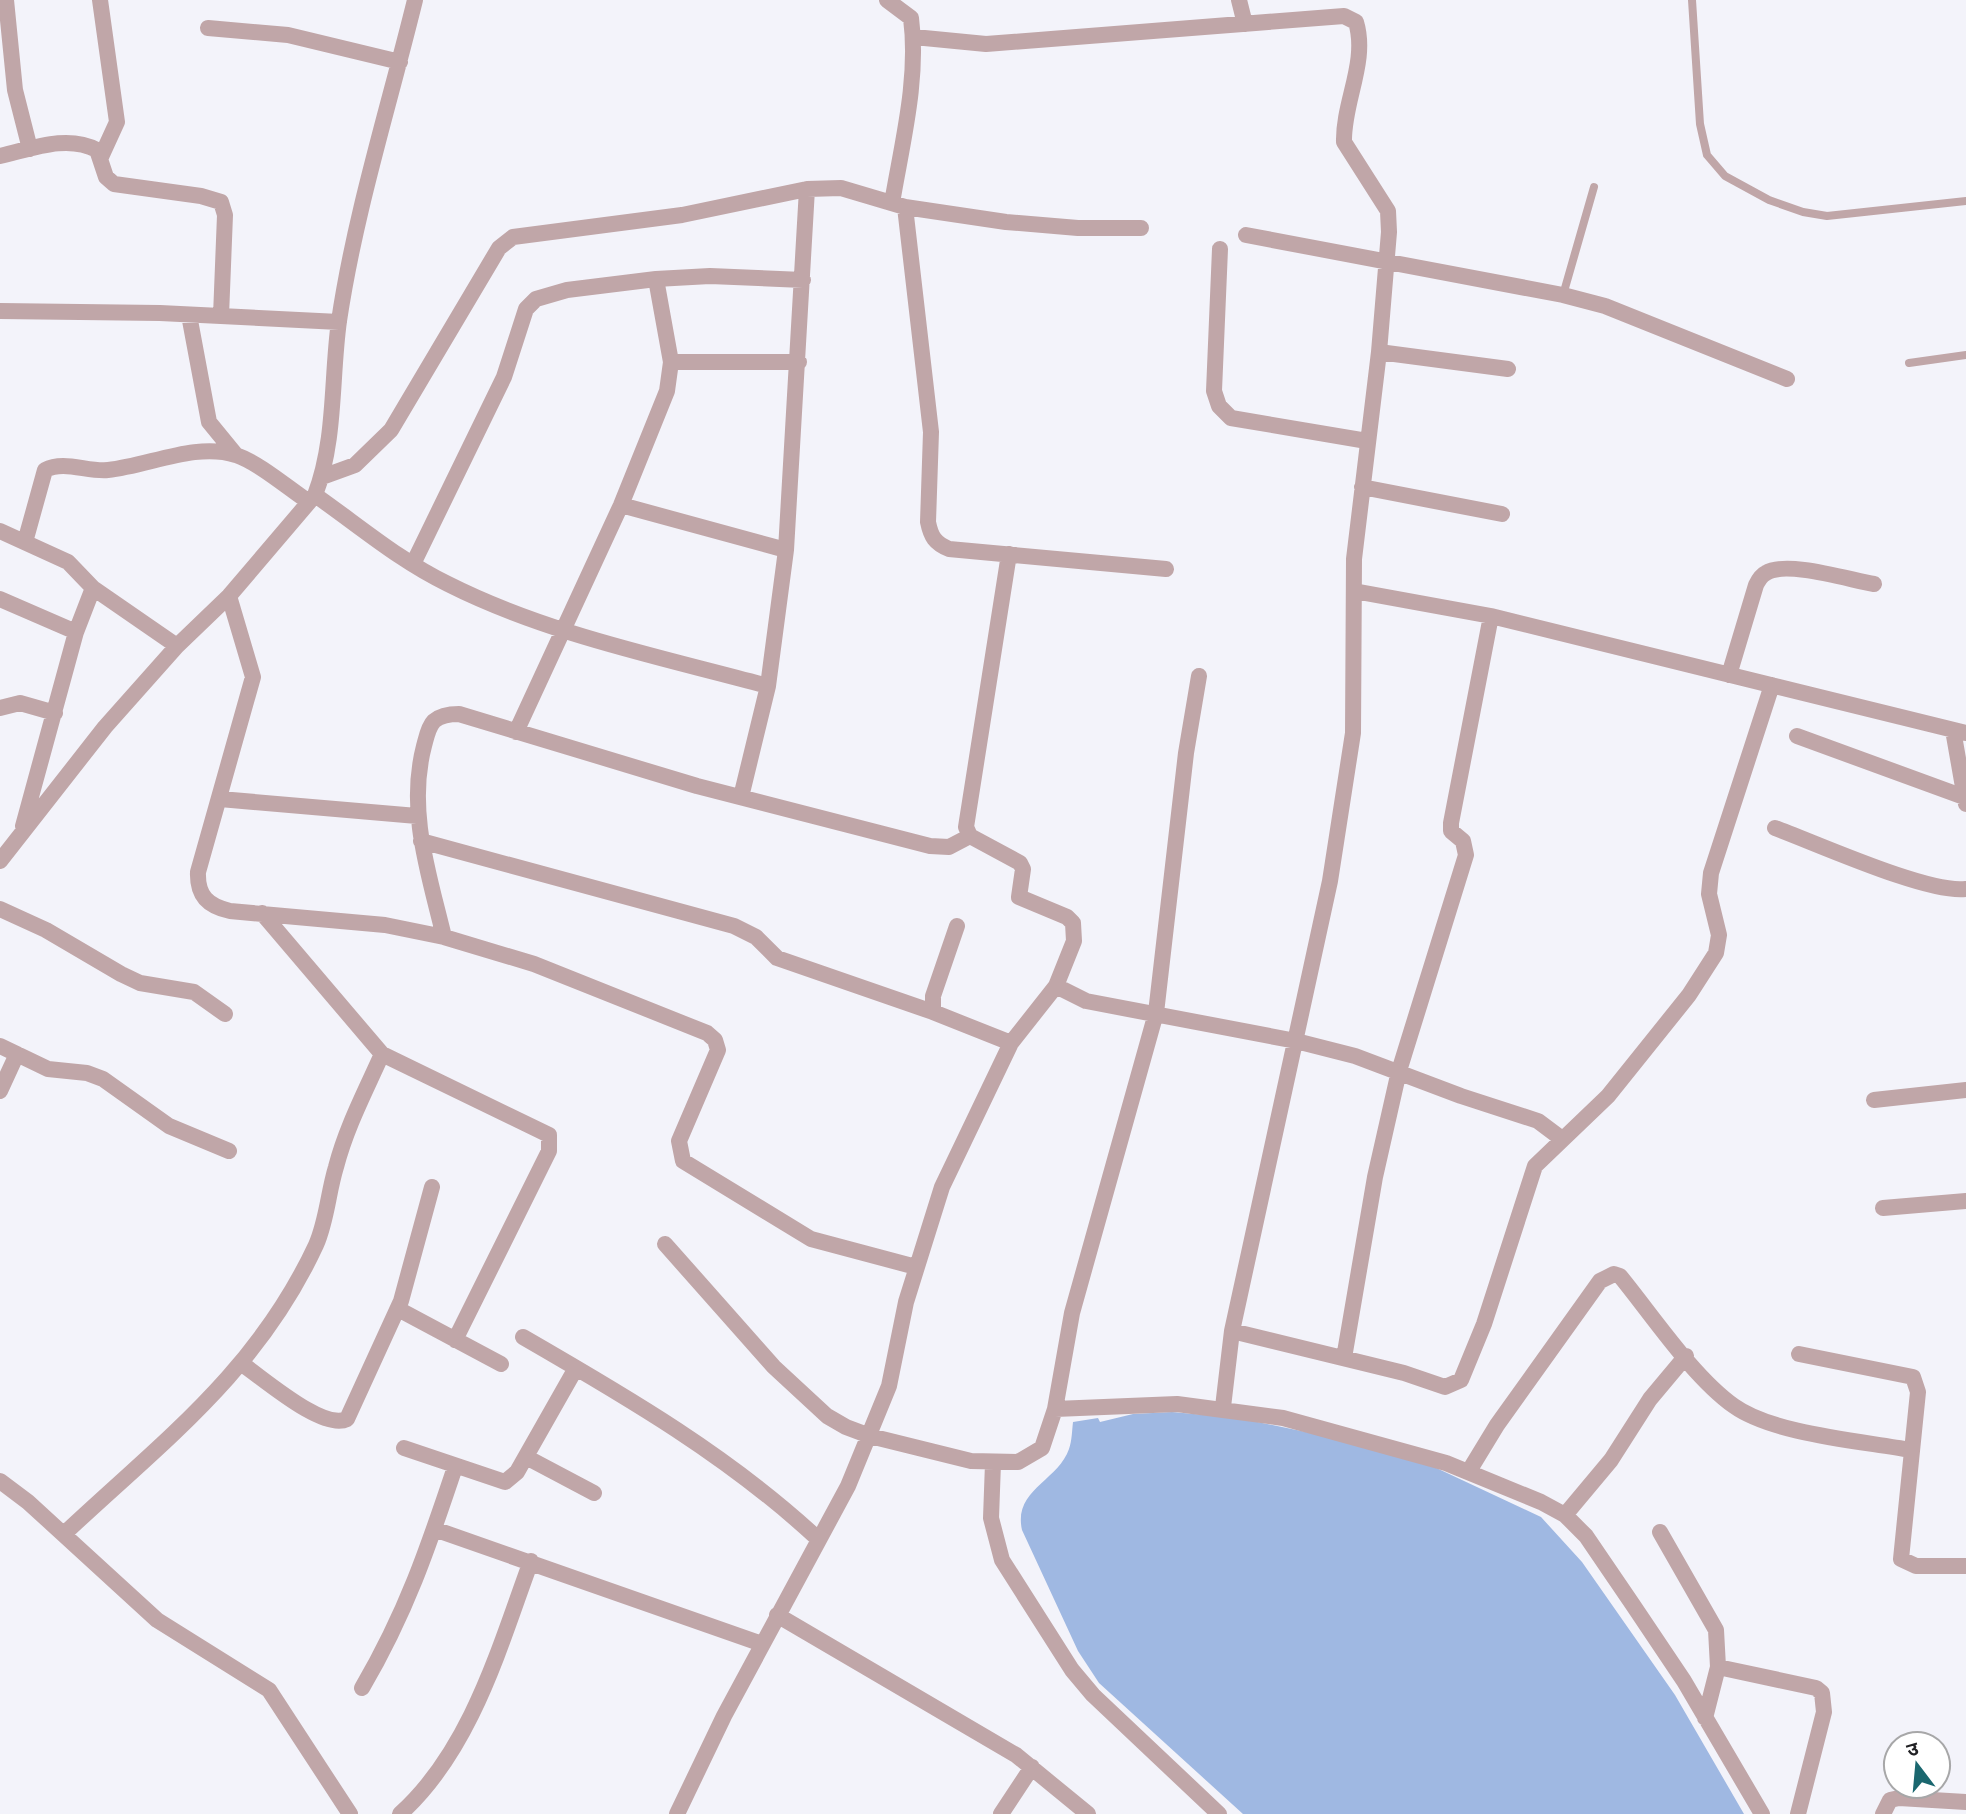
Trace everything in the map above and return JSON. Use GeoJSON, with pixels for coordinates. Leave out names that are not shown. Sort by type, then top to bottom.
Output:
{"type":"FeatureCollection","features":[{"type":"Feature","properties":{"kind":"street"},"geometry":{"type":"LineString","coordinates":[[6,0],[15,90],[30,149]]}},
{"type":"Feature","properties":{"kind":"street"},"geometry":{"type":"LineString","coordinates":[[100,0],[117,122],[101,157]]}},
{"type":"Feature","properties":{"kind":"street"},"geometry":{"type":"LineString","coordinates":[[0,862],[105,727],[177,646],[229,596],[312,498],[321,477],[331,415],[339,322],[356,235],[415,0]]}},
{"type":"Feature","properties":{"kind":"street"},"geometry":{"type":"LineString","coordinates":[[887,0],[911,18],[914,37],[898,205],[931,432],[930,534],[937,544],[949,549],[1167,569]]}},
{"type":"Feature","properties":{"kind":"street"},"geometry":{"type":"LineString","coordinates":[[1239,0],[1245,24]]}},
{"type":"Feature","properties":{"kind":"street"},"geometry":{"type":"LineString","coordinates":[[914,37],[986,44],[1344,16],[1356,22],[1360,48],[1344,142],[1388,211],[1387,260],[1379,352],[1362,487],[1354,591],[1353,733],[1349,773],[1296,1041],[1231,1331],[1223,1407]]}},
{"type":"Feature","properties":{"kind":"street"},"geometry":{"type":"LineString","coordinates":[[208,28],[288,35],[400,62]]}},
{"type":"Feature","properties":{"kind":"street"},"geometry":{"type":"LineString","coordinates":[[0,156],[75,143],[91,147],[101,157],[106,177],[114,184],[201,196],[221,202],[225,215],[221,316]]}},
{"type":"Feature","properties":{"kind":"street"},"geometry":{"type":"LineString","coordinates":[[321,477],[355,466],[391,430],[504,242],[527,234],[682,215],[807,189],[841,188],[898,205],[1006,222],[1078,228],[1141,228]]}},
{"type":"Feature","properties":{"kind":"street"},"geometry":{"type":"LineString","coordinates":[[741,797],[768,685],[786,550],[807,189]]}},
{"type":"Feature","properties":{"kind":"street"},"geometry":{"type":"LineString","coordinates":[[1246,235],[1387,260],[1605,306],[1787,379]]}},
{"type":"Feature","properties":{"kind":"street"},"geometry":{"type":"LineString","coordinates":[[1220,249],[1213,374],[1219,406],[1231,418],[1367,441]]}},
{"type":"Feature","properties":{"kind":"street"},"geometry":{"type":"LineString","coordinates":[[413,564],[504,377],[526,309],[536,299],[558,292],[656,279],[710,276],[803,279]]}},
{"type":"Feature","properties":{"kind":"street"},"geometry":{"type":"LineString","coordinates":[[516,732],[621,505],[667,391],[671,362],[656,279]]}},
{"type":"Feature","properties":{"kind":"street"},"geometry":{"type":"LineString","coordinates":[[0,311],[221,316],[339,322]]}},
{"type":"Feature","properties":{"kind":"street"},"geometry":{"type":"LineString","coordinates":[[189,315],[209,422],[236,455],[312,498],[413,564],[479,599],[565,630],[768,685]]}},
{"type":"Feature","properties":{"kind":"street"},"geometry":{"type":"LineString","coordinates":[[1379,352],[1508,369]]}},
{"type":"Feature","properties":{"kind":"street"},"geometry":{"type":"LineString","coordinates":[[671,362],[799,362]]}},
{"type":"Feature","properties":{"kind":"street"},"geometry":{"type":"LineString","coordinates":[[24,542],[45,470],[53,466],[107,470],[204,452],[236,455]]}},
{"type":"Feature","properties":{"kind":"street"},"geometry":{"type":"LineString","coordinates":[[1362,487],[1502,514]]}},
{"type":"Feature","properties":{"kind":"street"},"geometry":{"type":"LineString","coordinates":[[621,505],[786,550]]}},
{"type":"Feature","properties":{"kind":"street"},"geometry":{"type":"LineString","coordinates":[[0,531],[68,562],[93,588],[177,646]]}},
{"type":"Feature","properties":{"kind":"street"},"geometry":{"type":"LineString","coordinates":[[677,1814],[777,1615],[848,1486],[889,1386],[916,1267],[942,1187],[1011,1044],[1056,986],[1074,942],[1073,923],[1067,918],[1025,902],[1019,897],[1023,870],[1020,863],[970,836],[966,818],[1009,554]]}},
{"type":"Feature","properties":{"kind":"street"},"geometry":{"type":"LineString","coordinates":[[1729,675],[1756,586],[1765,573],[1779,568],[1794,569],[1874,584]]}},
{"type":"Feature","properties":{"kind":"street"},"geometry":{"type":"LineString","coordinates":[[19,838],[76,632],[93,588]]}},
{"type":"Feature","properties":{"kind":"street"},"geometry":{"type":"LineString","coordinates":[[1354,591],[1491,616],[1960,732],[1965,802],[1797,736]]}},
{"type":"Feature","properties":{"kind":"street"},"geometry":{"type":"LineString","coordinates":[[229,596],[253,677],[198,872],[197,887],[205,901],[214,907],[385,925],[444,937],[534,964],[707,1033],[715,1040],[718,1050],[679,1141],[683,1161],[811,1239],[916,1267]]}},
{"type":"Feature","properties":{"kind":"street"},"geometry":{"type":"LineString","coordinates":[[0,599],[76,632]]}},
{"type":"Feature","properties":{"kind":"street"},"geometry":{"type":"LineString","coordinates":[[1344,1357],[1375,1177],[1399,1071],[1466,855],[1463,841],[1451,831],[1451,823],[1491,616]]}},
{"type":"Feature","properties":{"kind":"street"},"geometry":{"type":"LineString","coordinates":[[665,1244],[783,1375],[827,1416],[870,1436],[971,1461],[1018,1462],[1042,1448],[1055,1409],[1072,1313],[1156,1013],[1186,753],[1199,676]]}},
{"type":"Feature","properties":{"kind":"street"},"geometry":{"type":"LineString","coordinates":[[1231,1331],[1344,1357],[1445,1387],[1461,1380],[1484,1324],[1528,1182],[1543,1156],[1616,1087],[1689,995],[1716,953],[1720,936],[1709,894],[1711,873],[1772,685]]}},
{"type":"Feature","properties":{"kind":"street"},"geometry":{"type":"LineString","coordinates":[[0,708],[20,703],[55,713]]}},
{"type":"Feature","properties":{"kind":"street"},"geometry":{"type":"LineString","coordinates":[[444,937],[421,841],[418,816],[422,755],[433,722],[446,715],[459,714],[741,797],[930,846],[948,847],[970,836]]}},
{"type":"Feature","properties":{"kind":"street"},"geometry":{"type":"LineString","coordinates":[[220,799],[418,816]]}},
{"type":"Feature","properties":{"kind":"street"},"geometry":{"type":"LineString","coordinates":[[1775,828],[1924,883],[1954,890],[1966,889]]}},
{"type":"Feature","properties":{"kind":"street"},"geometry":{"type":"LineString","coordinates":[[421,841],[734,926],[756,937],[777,958],[933,1012],[1011,1044]]}},
{"type":"Feature","properties":{"kind":"street"},"geometry":{"type":"LineString","coordinates":[[0,909],[46,930],[140,983],[194,992],[225,1014]]}},
{"type":"Feature","properties":{"kind":"street"},"geometry":{"type":"LineString","coordinates":[[262,913],[382,1054],[399,1065],[549,1135],[549,1151],[456,1340]]}},
{"type":"Feature","properties":{"kind":"street"},"geometry":{"type":"LineString","coordinates":[[933,1012],[933,996],[957,926]]}},
{"type":"Feature","properties":{"kind":"street"},"geometry":{"type":"LineString","coordinates":[[1056,986],[1086,1001],[1296,1041],[1355,1056],[1461,1096],[1538,1121],[1562,1139]]}},
{"type":"Feature","properties":{"kind":"street"},"geometry":{"type":"LineString","coordinates":[[0,1046],[48,1069],[87,1073],[103,1079],[169,1126],[229,1151]]}},
{"type":"Feature","properties":{"kind":"street"},"geometry":{"type":"LineString","coordinates":[[0,1091],[17,1054]]}},
{"type":"Feature","properties":{"kind":"street"},"geometry":{"type":"LineString","coordinates":[[64,1534],[185,1424],[242,1364],[295,1287],[318,1241],[345,1138],[382,1054]]}},
{"type":"Feature","properties":{"kind":"street"},"geometry":{"type":"LineString","coordinates":[[1874,1100],[1966,1090]]}},
{"type":"Feature","properties":{"kind":"street"},"geometry":{"type":"LineString","coordinates":[[242,1364],[299,1405],[340,1422],[353,1410],[398,1309],[432,1187]]}},
{"type":"Feature","properties":{"kind":"street"},"geometry":{"type":"LineString","coordinates":[[1883,1208],[1966,1201]]}},
{"type":"Feature","properties":{"kind":"street"},"geometry":{"type":"LineString","coordinates":[[1469,1471],[1497,1426],[1600,1281],[1607,1276],[1620,1276],[1711,1386],[1734,1406],[1756,1418],[1799,1430],[1910,1450]]}},
{"type":"Feature","properties":{"kind":"street"},"geometry":{"type":"LineString","coordinates":[[398,1309],[501,1364]]}},
{"type":"Feature","properties":{"kind":"street"},"geometry":{"type":"LineString","coordinates":[[523,1337],[661,1418],[756,1483],[818,1539]]}},
{"type":"Feature","properties":{"kind":"street"},"geometry":{"type":"LineString","coordinates":[[1799,1354],[1913,1377],[1918,1392],[1901,1559],[1916,1566],[1966,1566]]}},
{"type":"Feature","properties":{"kind":"street"},"geometry":{"type":"LineString","coordinates":[[1565,1515],[1611,1460],[1650,1399],[1686,1356]]}},
{"type":"Feature","properties":{"kind":"street"},"geometry":{"type":"LineString","coordinates":[[404,1448],[505,1482],[517,1472],[576,1368]]}},
{"type":"Feature","properties":{"kind":"street"},"geometry":{"type":"LineString","coordinates":[[1055,1409],[1177,1404],[1223,1407],[1283,1418],[1366,1439],[1469,1471],[1565,1515],[1586,1536],[1626,1593],[1762,1814]]}},
{"type":"Feature","properties":{"kind":"street"},"geometry":{"type":"LineString","coordinates":[[526,1457],[594,1493]]}},
{"type":"Feature","properties":{"kind":"street"},"geometry":{"type":"LineString","coordinates":[[993,1462],[991,1518],[1002,1560],[1072,1670],[1093,1695],[1219,1814]]}},
{"type":"Feature","properties":{"kind":"street"},"geometry":{"type":"LineString","coordinates":[[362,1688],[398,1625],[419,1576],[455,1466]]}},
{"type":"Feature","properties":{"kind":"street"},"geometry":{"type":"LineString","coordinates":[[0,1481],[64,1534],[157,1620],[268,1690],[350,1814]]}},
{"type":"Feature","properties":{"kind":"street"},"geometry":{"type":"LineString","coordinates":[[434,1529],[762,1644]]}},
{"type":"Feature","properties":{"kind":"street"},"geometry":{"type":"LineString","coordinates":[[1660,1532],[1710,1616],[1718,1644],[1718,1667],[1705,1718]]}},
{"type":"Feature","properties":{"kind":"street"},"geometry":{"type":"LineString","coordinates":[[400,1814],[426,1788],[461,1732],[494,1662],[531,1561]]}},
{"type":"Feature","properties":{"kind":"street"},"geometry":{"type":"LineString","coordinates":[[777,1615],[939,1708],[1032,1767],[1088,1814]]}},
{"type":"Feature","properties":{"kind":"street"},"geometry":{"type":"LineString","coordinates":[[1718,1667],[1816,1688],[1822,1693],[1824,1712],[1798,1814]]}},
{"type":"Feature","properties":{"kind":"street"},"geometry":{"type":"LineString","coordinates":[[1002,1814],[1032,1767]]}},
{"type":"Feature","properties":{"kind":"street"},"geometry":{"type":"LineString","coordinates":[[1883,1814],[1891,1800],[1899,1798],[1966,1802]]}},
{"type":"Feature","properties":{"kind":"lane"},"geometry":{"type":"LineString","coordinates":[[1692,0],[1700,124],[1707,155],[1725,176],[1769,200],[1803,212],[1827,216],[1966,201]]}},
{"type":"Feature","properties":{"kind":"lane"},"geometry":{"type":"LineString","coordinates":[[1563,295],[1594,187]]}},
{"type":"Feature","properties":{"kind":"lane"},"geometry":{"type":"LineString","coordinates":[[1909,363],[1966,355]]}},
{"type":"Feature","properties":{"kind":"water"},"geometry":{"type":"Polygon","coordinates":[[[1172,1412],[1238,1418],[1415,1458],[1541,1517],[1582,1562],[1675,1695],[1744,1814],[1243,1814],[1099,1683],[1078,1651],[1022,1530],[1021,1516],[1024,1505],[1063,1460],[1070,1446],[1073,1422],[1098,1418],[1100,1422],[1133,1414],[1172,1412]]]}}]}
